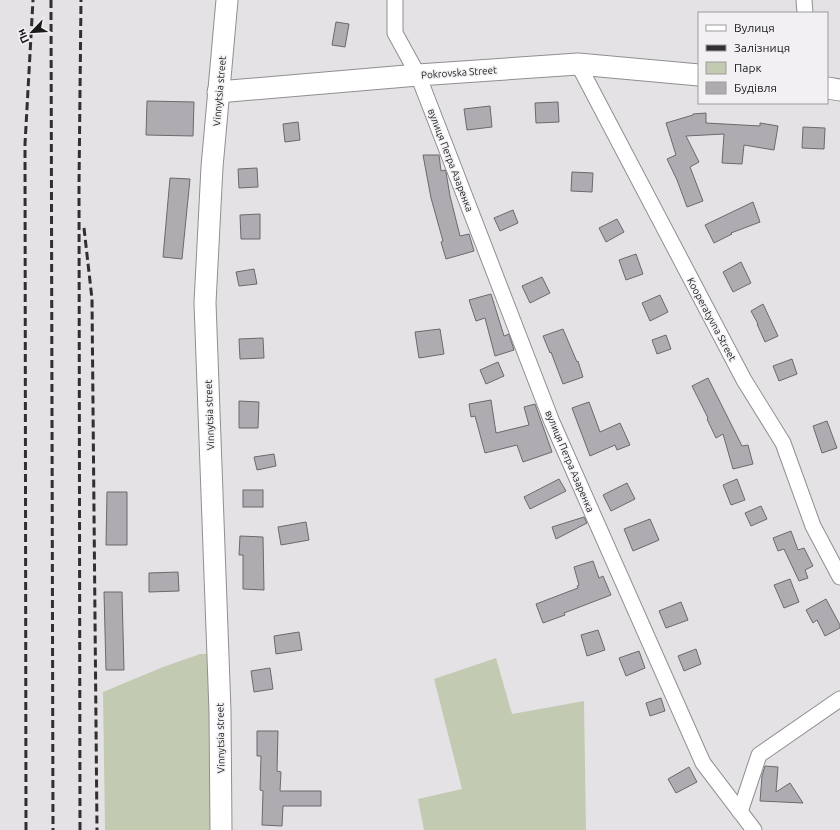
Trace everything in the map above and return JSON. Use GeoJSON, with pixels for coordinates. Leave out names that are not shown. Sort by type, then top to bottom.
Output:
{"type":"FeatureCollection","features":[{"type":"Feature","properties":{"kind":"street","name":"Vinnytsia street"},"geometry":{"type":"LineString","coordinates":[[221,830],[220,711],[205,303],[212,167],[227,0]]}},
{"type":"Feature","properties":{"kind":"street","name":"вулиця Петра Азаренка"},"geometry":{"type":"LineString","coordinates":[[395,0],[395,33],[418,75],[552,422],[703,763],[754,830]]}},
{"type":"Feature","properties":{"kind":"street"},"geometry":{"type":"LineString","coordinates":[[804,0],[805,12]]}},
{"type":"Feature","properties":{"kind":"street","name":"Pokrovska Street"},"geometry":{"type":"LineString","coordinates":[[218,92],[418,75],[578,64],[698,75]]}},
{"type":"Feature","properties":{"kind":"street","name":"Kooperatyvna Street"},"geometry":{"type":"LineString","coordinates":[[578,64],[744,380],[783,443],[814,526],[840,577]]}},
{"type":"Feature","properties":{"kind":"street"},"geometry":{"type":"LineString","coordinates":[[828,88],[840,90]]}},
{"type":"Feature","properties":{"kind":"street"},"geometry":{"type":"LineString","coordinates":[[740,812],[759,755],[840,700]]}},
{"type":"Feature","properties":{"kind":"green space"},"geometry":{"type":"Polygon","coordinates":[[[200,654],[210,654],[211,830],[105,830],[103,692],[163,667],[200,654]]]}},
{"type":"Feature","properties":{"kind":"green space"},"geometry":{"type":"Polygon","coordinates":[[[496,658],[512,714],[584,701],[586,830],[424,830],[418,799],[462,789],[434,679],[496,658]]]}},
{"type":"Feature","properties":{"kind":"building"},"geometry":{"type":"Polygon","coordinates":[[[336,22],[349,24],[345,47],[332,45],[336,22]]]}},
{"type":"Feature","properties":{"kind":"building"},"geometry":{"type":"Polygon","coordinates":[[[147,101],[194,102],[193,136],[146,135],[147,101]]]}},
{"type":"Feature","properties":{"kind":"building"},"geometry":{"type":"Polygon","coordinates":[[[558,102],[559,122],[536,123],[535,103],[558,102]]]}},
{"type":"Feature","properties":{"kind":"building"},"geometry":{"type":"Polygon","coordinates":[[[490,106],[492,127],[467,130],[464,109],[490,106]]]}},
{"type":"Feature","properties":{"kind":"building"},"geometry":{"type":"Polygon","coordinates":[[[706,113],[706,123],[760,126],[760,123],[778,126],[774,150],[744,145],[742,164],[722,163],[724,134],[686,136],[699,162],[690,167],[703,201],[687,207],[667,159],[676,155],[666,123],[693,114],[706,113]]]}},
{"type":"Feature","properties":{"kind":"building"},"geometry":{"type":"Polygon","coordinates":[[[298,122],[300,140],[285,142],[283,124],[298,122]]]}},
{"type":"Feature","properties":{"kind":"building"},"geometry":{"type":"Polygon","coordinates":[[[803,127],[825,128],[824,149],[802,148],[803,127]]]}},
{"type":"Feature","properties":{"kind":"building"},"geometry":{"type":"Polygon","coordinates":[[[423,155],[439,155],[441,171],[445,170],[446,172],[450,196],[460,236],[469,234],[474,251],[446,259],[441,242],[443,241],[431,198],[423,155]]]}},
{"type":"Feature","properties":{"kind":"building"},"geometry":{"type":"Polygon","coordinates":[[[257,168],[258,187],[239,188],[238,169],[257,168]]]}},
{"type":"Feature","properties":{"kind":"building"},"geometry":{"type":"Polygon","coordinates":[[[572,172],[593,173],[592,192],[571,191],[572,172]]]}},
{"type":"Feature","properties":{"kind":"building"},"geometry":{"type":"Polygon","coordinates":[[[170,178],[190,179],[182,259],[163,257],[170,178]]]}},
{"type":"Feature","properties":{"kind":"building"},"geometry":{"type":"Polygon","coordinates":[[[753,202],[760,222],[731,233],[732,234],[714,243],[705,225],[753,202]]]}},
{"type":"Feature","properties":{"kind":"building"},"geometry":{"type":"Polygon","coordinates":[[[513,210],[518,223],[500,231],[494,218],[513,210]]]}},
{"type":"Feature","properties":{"kind":"building"},"geometry":{"type":"Polygon","coordinates":[[[260,214],[260,239],[241,239],[240,215],[260,214]]]}},
{"type":"Feature","properties":{"kind":"building"},"geometry":{"type":"Polygon","coordinates":[[[617,219],[624,232],[606,242],[599,228],[617,219]]]}},
{"type":"Feature","properties":{"kind":"building"},"geometry":{"type":"Polygon","coordinates":[[[636,254],[643,274],[626,280],[619,260],[636,254]]]}},
{"type":"Feature","properties":{"kind":"building"},"geometry":{"type":"Polygon","coordinates":[[[741,262],[751,283],[733,292],[723,272],[741,262]]]}},
{"type":"Feature","properties":{"kind":"building"},"geometry":{"type":"Polygon","coordinates":[[[254,269],[257,284],[239,286],[236,272],[254,269]]]}},
{"type":"Feature","properties":{"kind":"building"},"geometry":{"type":"Polygon","coordinates":[[[542,277],[550,293],[530,303],[522,286],[542,277]]]}},
{"type":"Feature","properties":{"kind":"building"},"geometry":{"type":"Polygon","coordinates":[[[491,294],[504,336],[509,334],[514,350],[495,356],[485,318],[476,321],[469,300],[491,294]]]}},
{"type":"Feature","properties":{"kind":"building"},"geometry":{"type":"Polygon","coordinates":[[[660,295],[668,312],[650,321],[642,303],[660,295]]]}},
{"type":"Feature","properties":{"kind":"building"},"geometry":{"type":"Polygon","coordinates":[[[763,304],[778,336],[765,342],[751,311],[763,304]]]}},
{"type":"Feature","properties":{"kind":"building"},"geometry":{"type":"Polygon","coordinates":[[[440,329],[444,354],[419,358],[415,332],[440,329]]]}},
{"type":"Feature","properties":{"kind":"building"},"geometry":{"type":"Polygon","coordinates":[[[563,329],[577,362],[578,361],[583,377],[563,384],[551,352],[550,353],[543,336],[563,329]]]}},
{"type":"Feature","properties":{"kind":"building"},"geometry":{"type":"Polygon","coordinates":[[[666,335],[671,349],[657,354],[652,340],[666,335]]]}},
{"type":"Feature","properties":{"kind":"building"},"geometry":{"type":"Polygon","coordinates":[[[263,338],[264,358],[240,359],[239,339],[263,338]]]}},
{"type":"Feature","properties":{"kind":"building"},"geometry":{"type":"Polygon","coordinates":[[[792,359],[797,374],[779,381],[773,366],[792,359]]]}},
{"type":"Feature","properties":{"kind":"building"},"geometry":{"type":"Polygon","coordinates":[[[498,362],[504,376],[486,384],[480,370],[498,362]]]}},
{"type":"Feature","properties":{"kind":"building"},"geometry":{"type":"Polygon","coordinates":[[[708,378],[742,446],[748,445],[753,464],[733,469],[723,434],[716,438],[692,386],[708,378]]]}},
{"type":"Feature","properties":{"kind":"building"},"geometry":{"type":"Polygon","coordinates":[[[491,400],[496,433],[529,425],[524,407],[535,404],[552,452],[523,462],[517,445],[485,453],[475,416],[471,417],[469,404],[491,400]]]}},
{"type":"Feature","properties":{"kind":"building"},"geometry":{"type":"Polygon","coordinates":[[[239,401],[259,402],[258,428],[239,428],[239,401]]]}},
{"type":"Feature","properties":{"kind":"building"},"geometry":{"type":"Polygon","coordinates":[[[589,402],[600,432],[620,423],[630,445],[617,450],[615,445],[590,456],[572,408],[589,402]]]}},
{"type":"Feature","properties":{"kind":"building"},"geometry":{"type":"Polygon","coordinates":[[[827,421],[837,448],[822,453],[813,426],[827,421]]]}},
{"type":"Feature","properties":{"kind":"building"},"geometry":{"type":"Polygon","coordinates":[[[274,454],[276,466],[257,470],[254,457],[274,454]]]}},
{"type":"Feature","properties":{"kind":"building"},"geometry":{"type":"Polygon","coordinates":[[[559,479],[566,491],[530,509],[524,497],[559,479]]]}},
{"type":"Feature","properties":{"kind":"building"},"geometry":{"type":"Polygon","coordinates":[[[737,479],[745,500],[731,505],[723,485],[737,479]]]}},
{"type":"Feature","properties":{"kind":"building"},"geometry":{"type":"Polygon","coordinates":[[[627,483],[635,499],[611,511],[603,495],[627,483]]]}},
{"type":"Feature","properties":{"kind":"building"},"geometry":{"type":"Polygon","coordinates":[[[243,490],[263,490],[263,507],[243,507],[243,490]]]}},
{"type":"Feature","properties":{"kind":"building"},"geometry":{"type":"Polygon","coordinates":[[[107,492],[127,492],[127,545],[106,545],[107,492]]]}},
{"type":"Feature","properties":{"kind":"building"},"geometry":{"type":"Polygon","coordinates":[[[761,506],[767,519],[751,526],[745,513],[761,506]]]}},
{"type":"Feature","properties":{"kind":"building"},"geometry":{"type":"Polygon","coordinates":[[[584,517],[587,523],[556,539],[552,527],[584,517]]]}},
{"type":"Feature","properties":{"kind":"building"},"geometry":{"type":"Polygon","coordinates":[[[650,519],[659,540],[633,551],[624,529],[650,519]]]}},
{"type":"Feature","properties":{"kind":"building"},"geometry":{"type":"Polygon","coordinates":[[[306,522],[309,540],[281,545],[278,527],[306,522]]]}},
{"type":"Feature","properties":{"kind":"building"},"geometry":{"type":"Polygon","coordinates":[[[791,531],[798,550],[804,548],[813,566],[805,570],[808,578],[799,581],[784,549],[778,551],[773,538],[791,531]]]}},
{"type":"Feature","properties":{"kind":"building"},"geometry":{"type":"Polygon","coordinates":[[[240,536],[263,537],[264,590],[243,589],[243,555],[239,555],[240,536]]]}},
{"type":"Feature","properties":{"kind":"building"},"geometry":{"type":"Polygon","coordinates":[[[593,561],[599,578],[603,576],[611,595],[564,613],[565,615],[543,623],[536,604],[578,588],[577,586],[579,585],[574,567],[593,561]]]}},
{"type":"Feature","properties":{"kind":"building"},"geometry":{"type":"Polygon","coordinates":[[[178,572],[179,591],[149,592],[149,573],[178,572]]]}},
{"type":"Feature","properties":{"kind":"building"},"geometry":{"type":"Polygon","coordinates":[[[790,579],[799,602],[784,608],[774,585],[790,579]]]}},
{"type":"Feature","properties":{"kind":"building"},"geometry":{"type":"Polygon","coordinates":[[[104,592],[122,592],[124,670],[106,670],[104,592]]]}},
{"type":"Feature","properties":{"kind":"building"},"geometry":{"type":"Polygon","coordinates":[[[826,599],[840,625],[840,628],[825,636],[817,620],[813,623],[806,610],[826,599]]]}},
{"type":"Feature","properties":{"kind":"building"},"geometry":{"type":"Polygon","coordinates":[[[681,602],[688,620],[666,628],[659,611],[681,602]]]}},
{"type":"Feature","properties":{"kind":"building"},"geometry":{"type":"Polygon","coordinates":[[[598,630],[605,650],[587,656],[581,635],[598,630]]]}},
{"type":"Feature","properties":{"kind":"building"},"geometry":{"type":"Polygon","coordinates":[[[299,632],[302,650],[276,654],[274,636],[299,632]]]}},
{"type":"Feature","properties":{"kind":"building"},"geometry":{"type":"Polygon","coordinates":[[[696,649],[701,664],[684,671],[678,656],[696,649]]]}},
{"type":"Feature","properties":{"kind":"building"},"geometry":{"type":"Polygon","coordinates":[[[639,651],[645,668],[626,676],[619,658],[639,651]]]}},
{"type":"Feature","properties":{"kind":"building"},"geometry":{"type":"Polygon","coordinates":[[[270,668],[273,689],[254,692],[251,671],[270,668]]]}},
{"type":"Feature","properties":{"kind":"building"},"geometry":{"type":"Polygon","coordinates":[[[661,698],[665,711],[650,716],[646,703],[661,698]]]}},
{"type":"Feature","properties":{"kind":"building"},"geometry":{"type":"Polygon","coordinates":[[[257,731],[278,731],[277,771],[281,772],[280,791],[321,791],[321,806],[283,806],[282,826],[262,825],[263,791],[260,790],[261,756],[257,756],[257,731]]]}},
{"type":"Feature","properties":{"kind":"building"},"geometry":{"type":"Polygon","coordinates":[[[765,766],[778,767],[776,792],[790,783],[803,803],[760,801],[762,776],[765,766]]]}},
{"type":"Feature","properties":{"kind":"building"},"geometry":{"type":"Polygon","coordinates":[[[689,767],[697,782],[676,793],[668,779],[689,767]]]}},
{"type":"Feature","properties":{"kind":"railway"},"geometry":{"type":"LineString","coordinates":[[26,830],[25,144],[33,0]]}},
{"type":"Feature","properties":{"kind":"railway"},"geometry":{"type":"LineString","coordinates":[[51,0],[53,830]]}},
{"type":"Feature","properties":{"kind":"railway"},"geometry":{"type":"LineString","coordinates":[[80,830],[79,185],[81,0]]}},
{"type":"Feature","properties":{"kind":"railway"},"geometry":{"type":"LineString","coordinates":[[84,228],[92,299],[97,830]]}}]}
